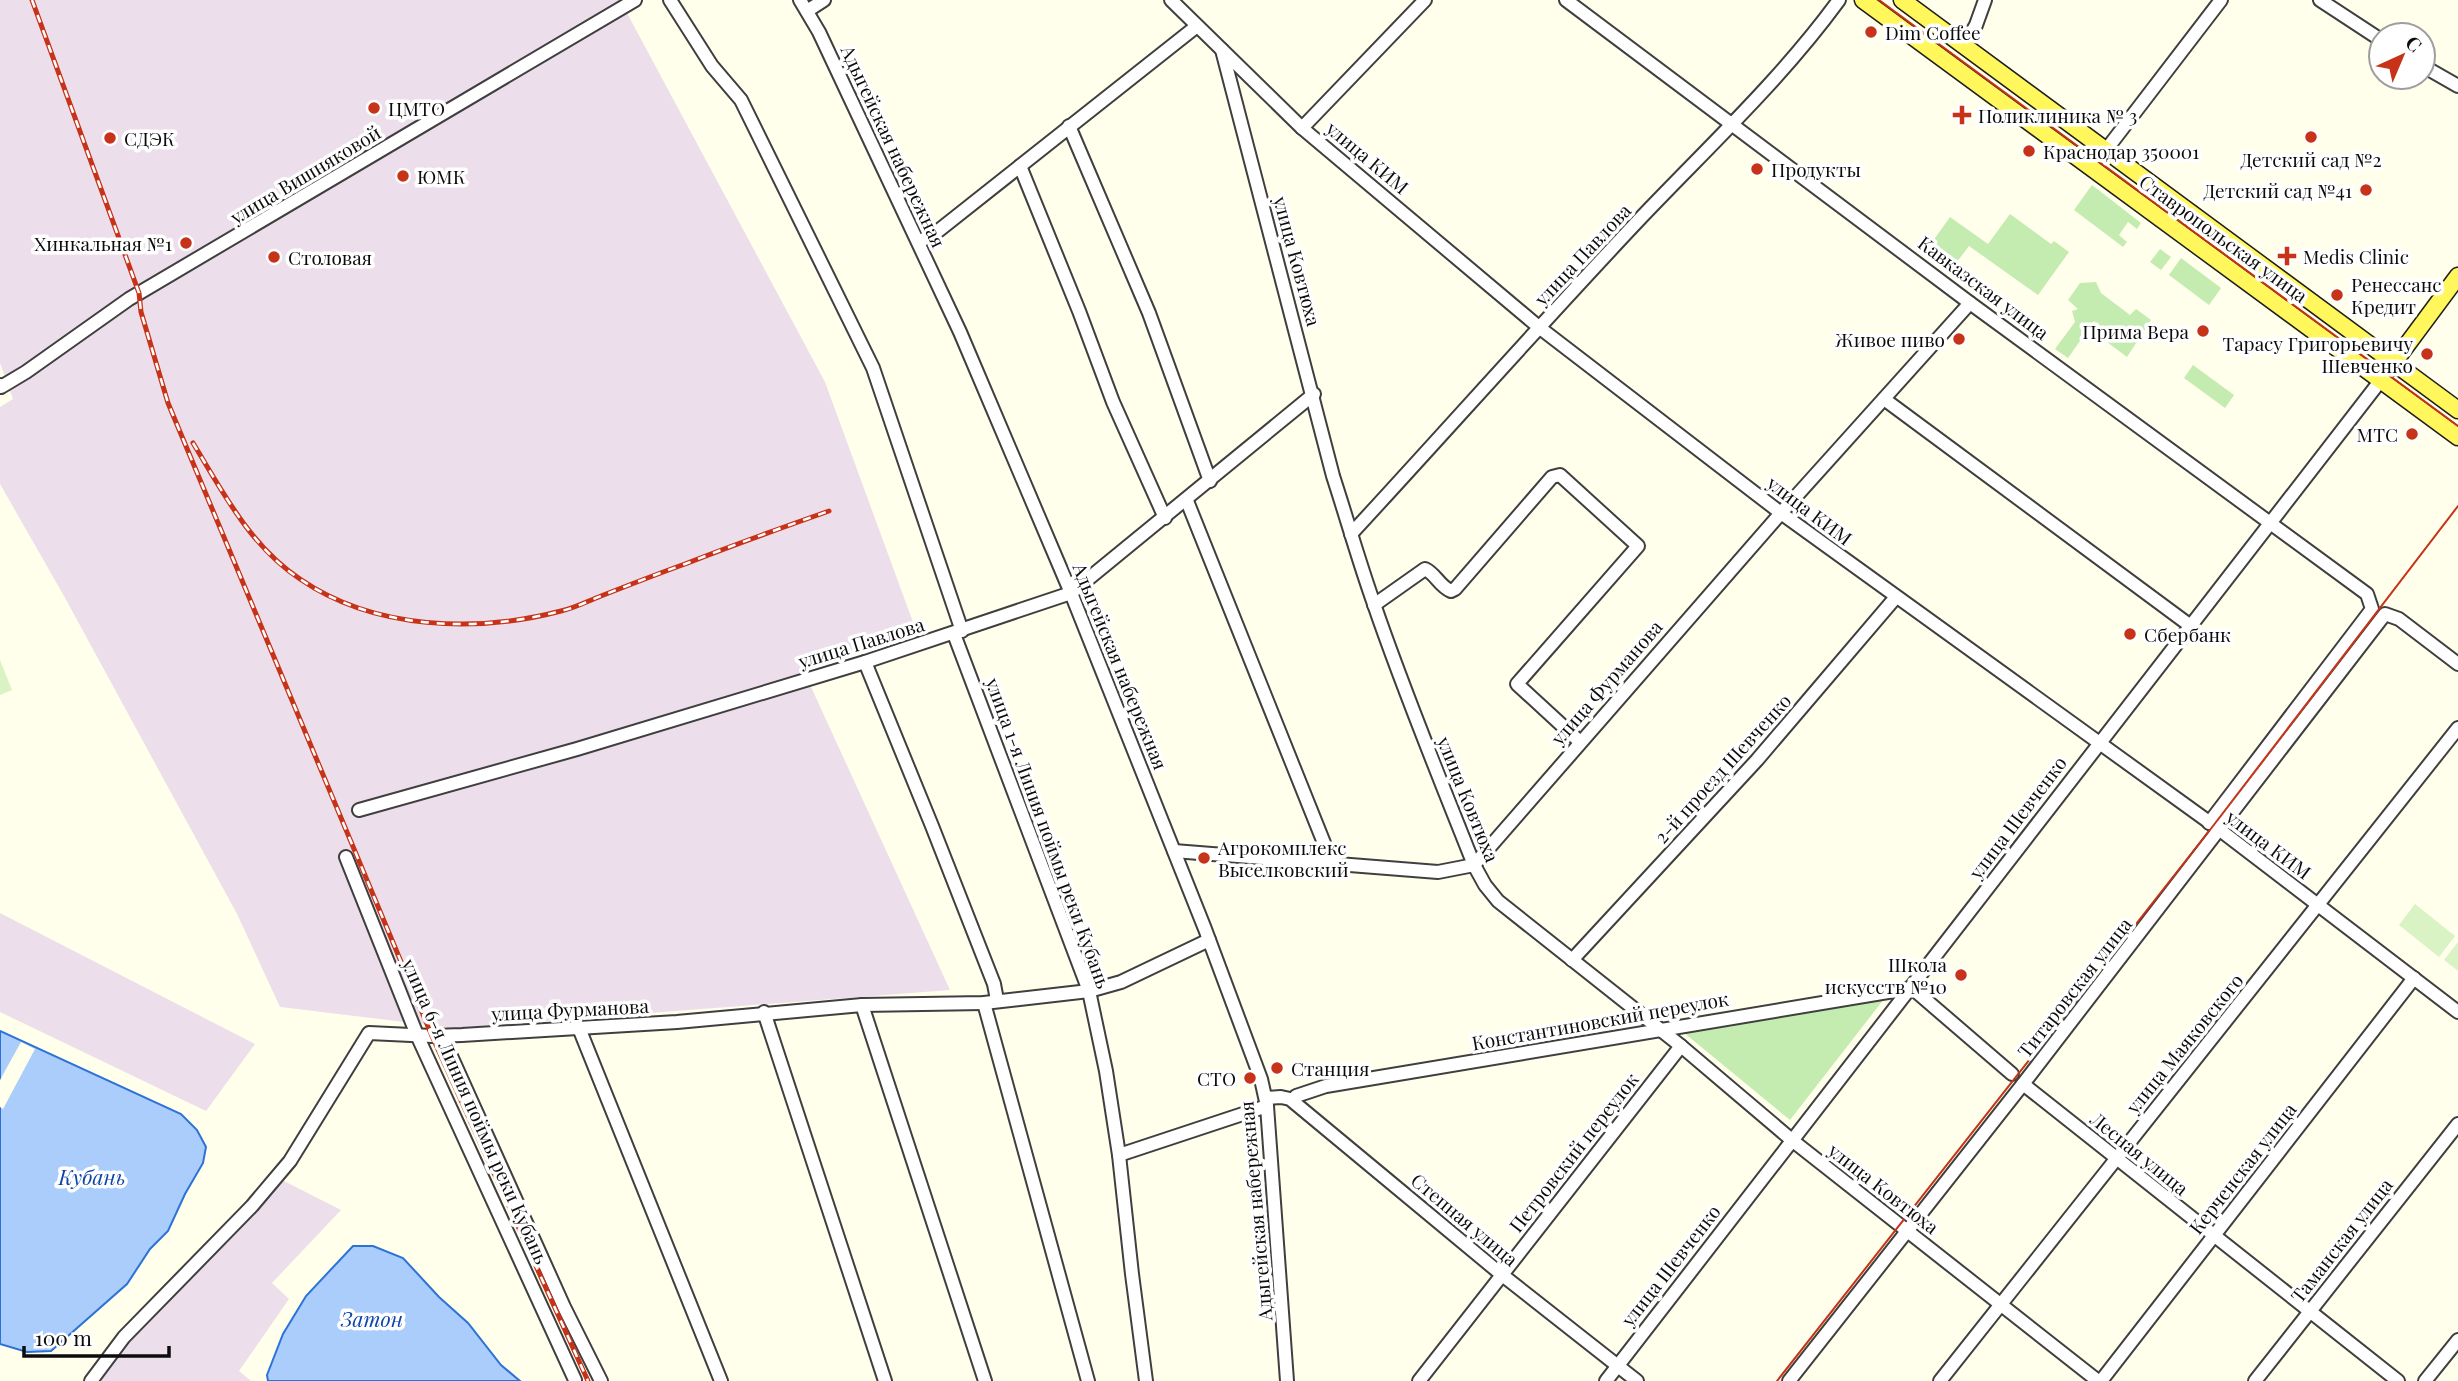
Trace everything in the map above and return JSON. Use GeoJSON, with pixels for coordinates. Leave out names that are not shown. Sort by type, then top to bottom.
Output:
{"type":"FeatureCollection","features":[{"type":"Feature","properties":{"kind":"main road","name":"Ставропольская улица"},"geometry":{"type":"LineString","coordinates":[[1863,0],[2458,437]]}},
{"type":"Feature","properties":{"kind":"main road","name":"Ставропольская улица"},"geometry":{"type":"LineString","coordinates":[[1902,0],[2458,410]]}},
{"type":"Feature","properties":{"kind":"main road","name":"улица Шевченко"},"geometry":{"type":"LineString","coordinates":[[2381,380],[2458,276]]}},
{"type":"Feature","properties":{"kind":"street","name":"улица Вишняковой"},"geometry":{"type":"LineString","coordinates":[[0,385],[1,387],[26,372],[129,299],[635,0]]}},
{"type":"Feature","properties":{"kind":"street","name":"улица 1-я Линия поймы реки Кубань"},"geometry":{"type":"LineString","coordinates":[[670,0],[712,66],[741,100],[873,368],[958,632],[1089,991],[1106,1071],[1119,1155],[1146,1381]]}},
{"type":"Feature","properties":{"kind":"street"},"geometry":{"type":"LineString","coordinates":[[804,6],[824,0]]}},
{"type":"Feature","properties":{"kind":"street","name":"улица КИМ"},"geometry":{"type":"LineString","coordinates":[[1171,0],[1302,128],[1540,328],[1781,513],[2214,827],[2458,1012]]}},
{"type":"Feature","properties":{"kind":"street"},"geometry":{"type":"LineString","coordinates":[[1302,128],[1425,0]]}},
{"type":"Feature","properties":{"kind":"street","name":"Кавказская улица"},"geometry":{"type":"LineString","coordinates":[[1566,0],[1970,303],[2367,594],[2378,612],[2399,620],[2458,664]]}},
{"type":"Feature","properties":{"kind":"street","name":"улица Павлова"},"geometry":{"type":"LineString","coordinates":[[1351,534],[1635,224],[1731,124],[1820,26],[1839,0]]}},
{"type":"Feature","properties":{"kind":"street"},"geometry":{"type":"LineString","coordinates":[[1964,46],[1976,25],[1985,0]]}},
{"type":"Feature","properties":{"kind":"street"},"geometry":{"type":"LineString","coordinates":[[2106,150],[2221,0]]}},
{"type":"Feature","properties":{"kind":"street"},"geometry":{"type":"LineString","coordinates":[[2320,0],[2367,31]]}},
{"type":"Feature","properties":{"kind":"street","name":"Адыгейская набережная"},"geometry":{"type":"LineString","coordinates":[[804,6],[960,332],[1071,593],[1209,940],[1261,1079],[1266,1102],[1287,1381]]}},
{"type":"Feature","properties":{"kind":"street"},"geometry":{"type":"LineString","coordinates":[[919,242],[938,231],[1197,26]]}},
{"type":"Feature","properties":{"kind":"street","name":"улица Ковтюха"},"geometry":{"type":"LineString","coordinates":[[1222,50],[1351,534],[1374,605],[1474,865],[1485,885],[1498,901],[1681,1046],[1793,1141],[2099,1381]]}},
{"type":"Feature","properties":{"kind":"street"},"geometry":{"type":"LineString","coordinates":[[2437,74],[2458,86]]}},
{"type":"Feature","properties":{"kind":"street"},"geometry":{"type":"LineString","coordinates":[[1069,126],[1149,313],[1210,481]]}},
{"type":"Feature","properties":{"kind":"street"},"geometry":{"type":"LineString","coordinates":[[1020,166],[1113,402],[1165,518]]}},
{"type":"Feature","properties":{"kind":"street","name":"улица Фурманова"},"geometry":{"type":"LineString","coordinates":[[1474,865],[1579,741],[1970,303]]}},
{"type":"Feature","properties":{"kind":"street","name":"улица Шевченко"},"geometry":{"type":"LineString","coordinates":[[1606,1381],[2381,380]]}},
{"type":"Feature","properties":{"kind":"street","name":"улица Павлова"},"geometry":{"type":"LineString","coordinates":[[359,810],[577,749],[864,662],[1071,593],[1314,394]]}},
{"type":"Feature","properties":{"kind":"street"},"geometry":{"type":"LineString","coordinates":[[1884,398],[2192,627]]}},
{"type":"Feature","properties":{"kind":"street"},"geometry":{"type":"LineString","coordinates":[[1374,605],[1425,569],[1430,571],[1444,588],[1451,591],[1455,589],[1552,477],[1560,475],[1638,546],[1517,684],[1579,741]]}},
{"type":"Feature","properties":{"kind":"street"},"geometry":{"type":"LineString","coordinates":[[1187,500],[1332,863]]}},
{"type":"Feature","properties":{"kind":"street","name":"2-й проезд Шевченко"},"geometry":{"type":"LineString","coordinates":[[1572,960],[1757,760],[1896,597]]}},
{"type":"Feature","properties":{"kind":"street","name":"Титаровская улица"},"geometry":{"type":"LineString","coordinates":[[1789,1381],[2023,1084],[2378,612]]}},
{"type":"Feature","properties":{"kind":"street"},"geometry":{"type":"LineString","coordinates":[[864,662],[994,984],[991,1002],[1088,1381]]}},
{"type":"Feature","properties":{"kind":"street","name":"улица Маяковского"},"geometry":{"type":"LineString","coordinates":[[1940,1381],[2458,728]]}},
{"type":"Feature","properties":{"kind":"street"},"geometry":{"type":"LineString","coordinates":[[1174,851],[1438,872],[1474,865]]}},
{"type":"Feature","properties":{"kind":"street","name":"улица 6-я Линия поймы реки Кубань"},"geometry":{"type":"LineString","coordinates":[[346,857],[417,1035],[575,1380]]}},
{"type":"Feature","properties":{"kind":"street","name":"улица Фурманова"},"geometry":{"type":"LineString","coordinates":[[91,1381],[124,1337],[252,1206],[290,1161],[369,1033],[442,1036],[677,1022],[862,1005],[991,1002],[1089,991],[1121,982],[1209,940]]}},
{"type":"Feature","properties":{"kind":"street","name":"Керченская улица"},"geometry":{"type":"LineString","coordinates":[[2099,1381],[2414,978]]}},
{"type":"Feature","properties":{"kind":"street"},"geometry":{"type":"LineString","coordinates":[[1912,988],[2012,1074]]}},
{"type":"Feature","properties":{"kind":"street","name":"Константиновский переулок"},"geometry":{"type":"LineString","coordinates":[[1296,1097],[1326,1086],[1912,988]]}},
{"type":"Feature","properties":{"kind":"street"},"geometry":{"type":"LineString","coordinates":[[862,1005],[985,1381]]}},
{"type":"Feature","properties":{"kind":"street"},"geometry":{"type":"LineString","coordinates":[[764,1012],[886,1381]]}},
{"type":"Feature","properties":{"kind":"street"},"geometry":{"type":"LineString","coordinates":[[579,1028],[721,1381]]}},
{"type":"Feature","properties":{"kind":"street","name":"улица 6-я Линия поймы реки Кубань"},"geometry":{"type":"LineString","coordinates":[[442,1036],[564,1307],[601,1381]]}},
{"type":"Feature","properties":{"kind":"street","name":"Петровский переулок"},"geometry":{"type":"LineString","coordinates":[[1419,1381],[1681,1046]]}},
{"type":"Feature","properties":{"kind":"street","name":"Лесная улица"},"geometry":{"type":"LineString","coordinates":[[2023,1084],[2398,1381]]}},
{"type":"Feature","properties":{"kind":"street","name":"Степная улица"},"geometry":{"type":"LineString","coordinates":[[1266,1102],[1281,1097],[1290,1099],[1501,1274],[1637,1381]]}},
{"type":"Feature","properties":{"kind":"street"},"geometry":{"type":"LineString","coordinates":[[1119,1155],[1266,1102]]}},
{"type":"Feature","properties":{"kind":"street","name":"Таманская улица"},"geometry":{"type":"LineString","coordinates":[[2255,1381],[2458,1124]]}},
{"type":"Feature","properties":{"kind":"street"},"geometry":{"type":"LineString","coordinates":[[2425,1381],[2458,1340]]}},
{"type":"Feature","properties":{"kind":"shaded area"},"geometry":{"type":"Polygon","coordinates":[[[0,0],[620,0],[825,382],[917,633],[801,665],[950,990],[454,1028],[280,1007],[237,914],[0,484],[0,407],[13,399],[0,363],[0,0]]]}},
{"type":"Feature","properties":{"kind":"shaded area"},"geometry":{"type":"Polygon","coordinates":[[[0,913],[255,1044],[206,1111],[0,1012],[0,913]]]}},
{"type":"Feature","properties":{"kind":"shaded area"},"geometry":{"type":"Polygon","coordinates":[[[282,1180],[341,1210],[272,1283],[289,1299],[239,1371],[251,1381],[99,1381],[112,1357],[282,1180]]]}},
{"type":"Feature","properties":{"kind":"green space"},"geometry":{"type":"Polygon","coordinates":[[[2092,185],[2141,223],[2137,229],[2128,222],[2119,235],[2127,242],[2123,247],[2074,210],[2092,185]]]}},
{"type":"Feature","properties":{"kind":"green space"},"geometry":{"type":"Polygon","coordinates":[[[2010,214],[2051,244],[2054,241],[2069,252],[2038,295],[1969,246],[1950,271],[1925,252],[1950,217],[1988,244],[2010,214]]]}},
{"type":"Feature","properties":{"kind":"green space"},"geometry":{"type":"Polygon","coordinates":[[[2160,249],[2171,257],[2161,270],[2150,262],[2160,249]]]}},
{"type":"Feature","properties":{"kind":"green space"},"geometry":{"type":"Polygon","coordinates":[[[2181,258],[2221,288],[2209,305],[2169,275],[2181,258]]]}},
{"type":"Feature","properties":{"kind":"green space"},"geometry":{"type":"Polygon","coordinates":[[[2096,282],[2101,293],[2130,315],[2136,309],[2151,320],[2127,357],[2091,330],[2096,323],[2094,321],[2068,358],[2055,349],[2075,322],[2072,311],[2078,309],[2068,300],[2080,283],[2096,282]]]}},
{"type":"Feature","properties":{"kind":"green space"},"geometry":{"type":"Polygon","coordinates":[[[2193,365],[2234,395],[2225,408],[2184,378],[2193,365]]]}},
{"type":"Feature","properties":{"kind":"green space"},"geometry":{"type":"Polygon","coordinates":[[[0,660],[12,690],[0,695],[0,660]]]}},
{"type":"Feature","properties":{"kind":"green space"},"geometry":{"type":"Polygon","coordinates":[[[2415,904],[2455,936],[2439,957],[2399,925],[2415,904]]]}},
{"type":"Feature","properties":{"kind":"green space"},"geometry":{"type":"Polygon","coordinates":[[[2458,942],[2458,971],[2444,960],[2458,942]]]}},
{"type":"Feature","properties":{"kind":"green space"},"geometry":{"type":"Polygon","coordinates":[[[1884,999],[1790,1120],[1683,1032],[1884,999]]]}},
{"type":"Feature","properties":{"kind":"water","name":"Кубань"},"geometry":{"type":"Polygon","coordinates":[[[0,1031],[181,1114],[197,1130],[206,1147],[203,1163],[168,1231],[150,1249],[127,1284],[51,1351],[27,1352],[0,1344],[0,1031]]]}},
{"type":"Feature","properties":{"kind":"water","name":"Затон"},"geometry":{"type":"Polygon","coordinates":[[[353,1246],[373,1246],[403,1258],[439,1297],[468,1323],[501,1365],[520,1381],[268,1381],[267,1375],[283,1334],[306,1296],[353,1246]]]}},
{"type":"Feature","properties":{"kind":"pier"},"geometry":{"type":"Polygon","coordinates":[[[21,1042],[35,1049],[3,1109],[0,1107],[0,1080],[21,1042]]]}},
{"type":"Feature","properties":{"kind":"tram line"},"geometry":{"type":"LineString","coordinates":[[1879,0],[2458,426]]}},
{"type":"Feature","properties":{"kind":"tram line"},"geometry":{"type":"LineString","coordinates":[[1777,1381],[2213,826],[2458,506]]}},
{"type":"Feature","properties":{"kind":"railway"},"geometry":{"type":"LineString","coordinates":[[32,0],[139,293],[141,312],[168,403],[432,1036],[588,1381]]}},
{"type":"Feature","properties":{"kind":"railway"},"geometry":{"type":"LineString","coordinates":[[193,443],[239,517],[266,551],[282,566],[329,596],[360,609],[427,622],[495,622],[566,610],[829,511]]}},
{"type":"Feature","properties":{"kind":"place","name":"Dim Coffee"},"geometry":{"type":"Point","coordinates":[1871,32]}},
{"type":"Feature","properties":{"kind":"place","name":"ЦМТО"},"geometry":{"type":"Point","coordinates":[374,108]}},
{"type":"Feature","properties":{"kind":"place","name":"Поликлиника № 3"},"geometry":{"type":"Point","coordinates":[1962,115]}},
{"type":"Feature","properties":{"kind":"place","name":"Детский сад №2"},"geometry":{"type":"Point","coordinates":[2311,137]}},
{"type":"Feature","properties":{"kind":"place","name":"СДЭК"},"geometry":{"type":"Point","coordinates":[110,138]}},
{"type":"Feature","properties":{"kind":"place","name":"Краснодар 350001"},"geometry":{"type":"Point","coordinates":[2029,151]}},
{"type":"Feature","properties":{"kind":"place","name":"Продукты"},"geometry":{"type":"Point","coordinates":[1757,169]}},
{"type":"Feature","properties":{"kind":"place","name":"ЮМК"},"geometry":{"type":"Point","coordinates":[403,176]}},
{"type":"Feature","properties":{"kind":"place","name":"Детский сад №41"},"geometry":{"type":"Point","coordinates":[2366,190]}},
{"type":"Feature","properties":{"kind":"place","name":"Хинкальная №1"},"geometry":{"type":"Point","coordinates":[186,243]}},
{"type":"Feature","properties":{"kind":"place","name":"Medis Clinic"},"geometry":{"type":"Point","coordinates":[2287,256]}},
{"type":"Feature","properties":{"kind":"place","name":"Столовая"},"geometry":{"type":"Point","coordinates":[274,257]}},
{"type":"Feature","properties":{"kind":"place","name":"Ренессанс Кредит"},"geometry":{"type":"Point","coordinates":[2337,295]}},
{"type":"Feature","properties":{"kind":"place","name":"Прима Вера"},"geometry":{"type":"Point","coordinates":[2203,331]}},
{"type":"Feature","properties":{"kind":"place","name":"Живое пиво"},"geometry":{"type":"Point","coordinates":[1959,339]}},
{"type":"Feature","properties":{"kind":"place","name":"Тарасу Григорьевичу Шевченко"},"geometry":{"type":"Point","coordinates":[2427,354]}},
{"type":"Feature","properties":{"kind":"place","name":"МТС"},"geometry":{"type":"Point","coordinates":[2412,434]}},
{"type":"Feature","properties":{"kind":"place","name":"Сбербанк"},"geometry":{"type":"Point","coordinates":[2130,634]}},
{"type":"Feature","properties":{"kind":"place","name":"Агрокомплекс Выселковский"},"geometry":{"type":"Point","coordinates":[1204,858]}},
{"type":"Feature","properties":{"kind":"place","name":"Школа искусств №10"},"geometry":{"type":"Point","coordinates":[1961,975]}},
{"type":"Feature","properties":{"kind":"place","name":"Станция"},"geometry":{"type":"Point","coordinates":[1277,1068]}},
{"type":"Feature","properties":{"kind":"place","name":"СТО"},"geometry":{"type":"Point","coordinates":[1250,1078]}}]}
